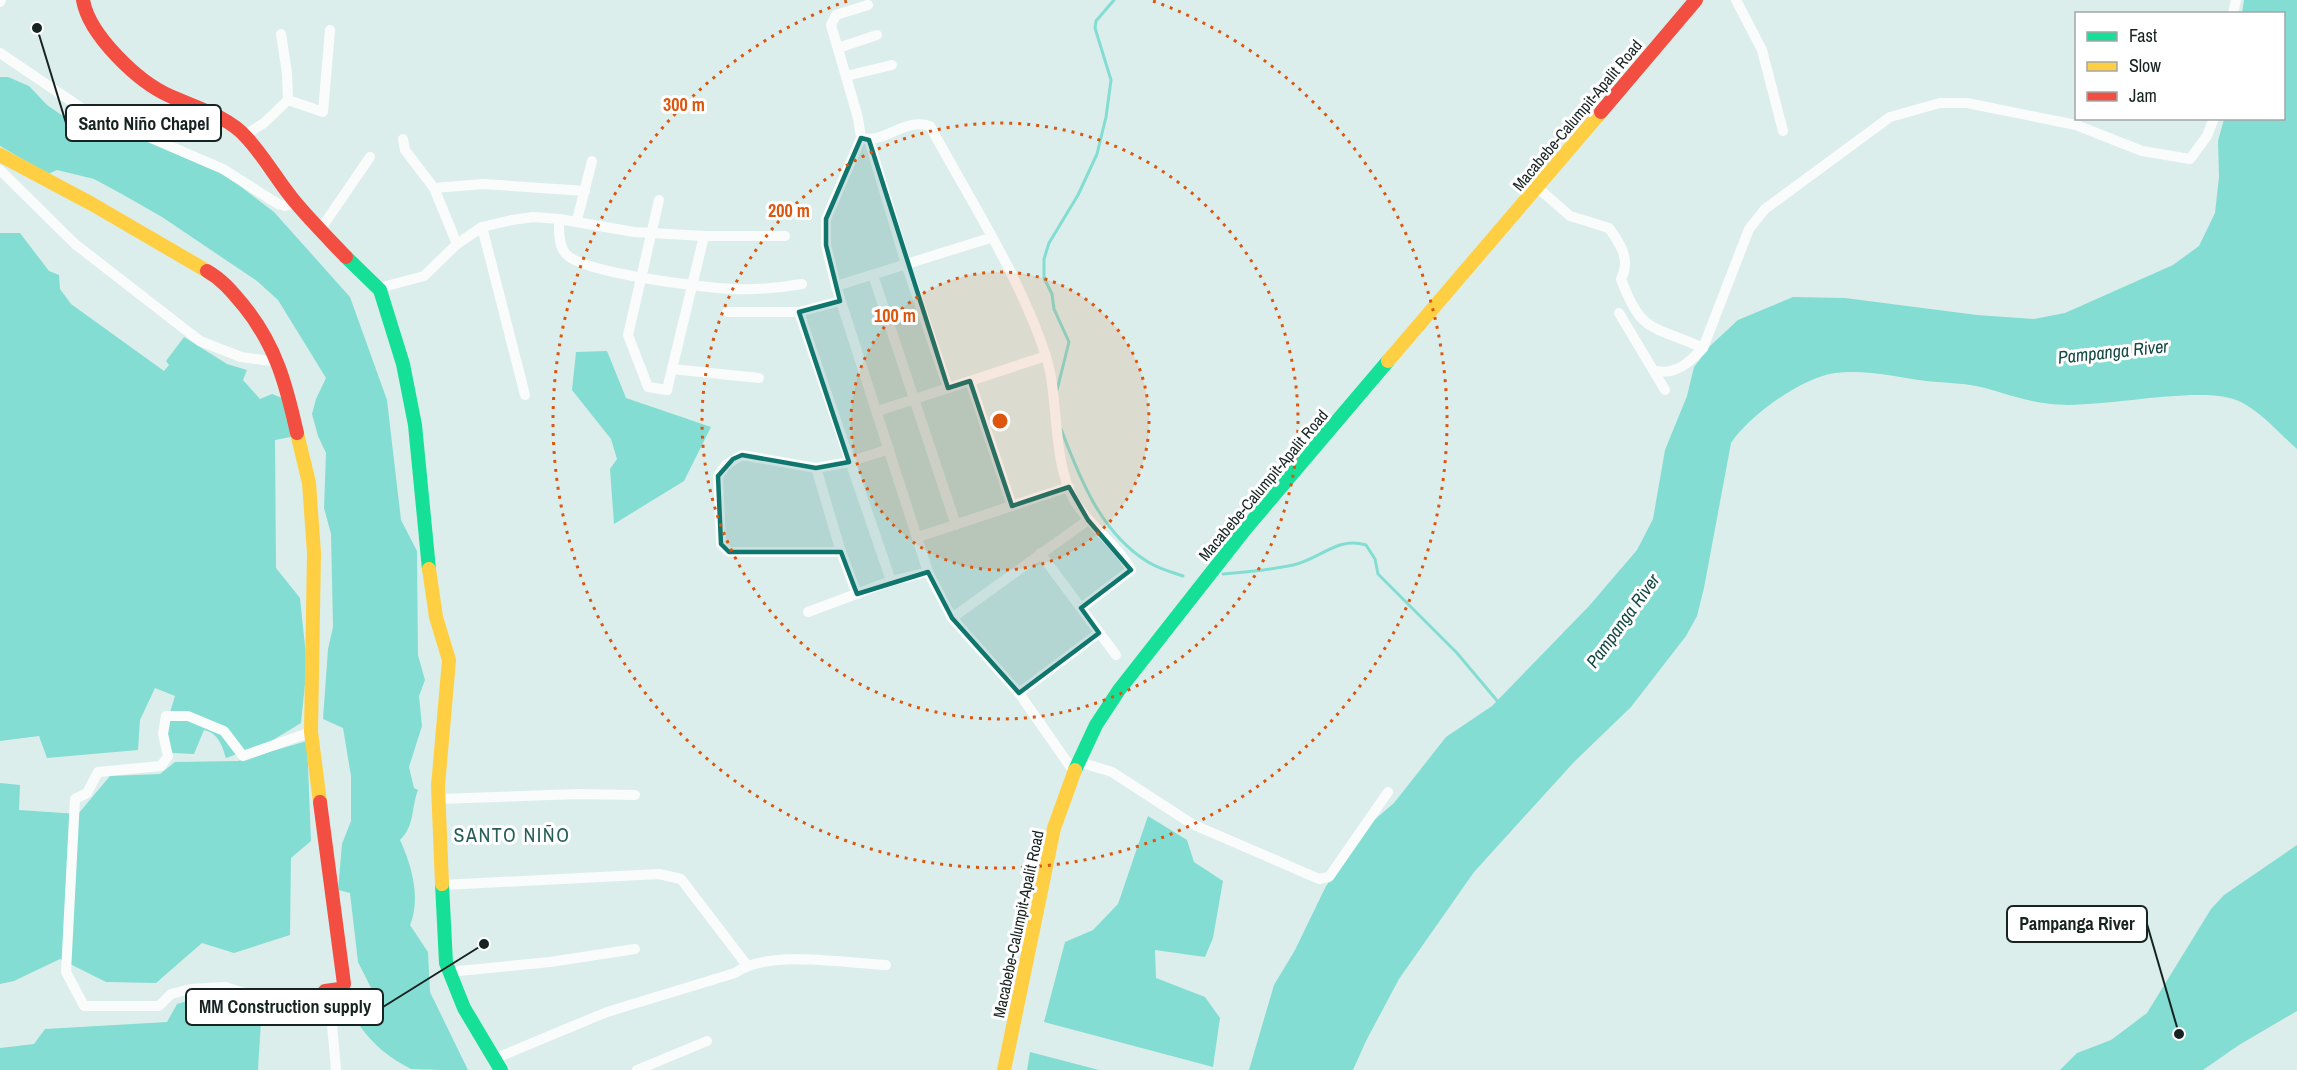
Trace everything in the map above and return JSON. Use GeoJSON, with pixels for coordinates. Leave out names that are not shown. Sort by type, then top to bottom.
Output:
{"type":"FeatureCollection","features":[{"type":"Feature","properties":{"kind":"main road"},"geometry":{"type":"LineString","coordinates":[[83,0],[85,12],[101,37],[145,82],[167,95],[214,116],[245,135],[296,203],[379,288],[403,364],[415,424],[434,606],[449,660],[439,763],[448,972],[464,1008],[497,1065]]}},
{"type":"Feature","properties":{"kind":"main road","name":"Macabebe-Calumpit-Apalit Road"},"geometry":{"type":"LineString","coordinates":[[1004,1070],[1054,828],[1096,725],[1119,690],[1247,527],[1696,0]]}},
{"type":"Feature","properties":{"kind":"main road"},"geometry":{"type":"LineString","coordinates":[[0,155],[92,204],[217,277],[263,330],[278,362],[302,444],[313,514],[311,732],[344,984],[340,989],[325,990],[316,1002]]}},
{"type":"Feature","properties":{"kind":"street"},"geometry":{"type":"LineString","coordinates":[[1736,0],[1762,50],[1783,131]]}},
{"type":"Feature","properties":{"kind":"street"},"geometry":{"type":"LineString","coordinates":[[867,5],[832,19],[831,25],[865,139],[948,388]]}},
{"type":"Feature","properties":{"kind":"street"},"geometry":{"type":"LineString","coordinates":[[288,100],[323,112],[330,30]]}},
{"type":"Feature","properties":{"kind":"street"},"geometry":{"type":"LineString","coordinates":[[245,135],[264,123],[288,100],[288,73],[280,34]]}},
{"type":"Feature","properties":{"kind":"street"},"geometry":{"type":"LineString","coordinates":[[838,48],[878,35]]}},
{"type":"Feature","properties":{"kind":"street"},"geometry":{"type":"LineString","coordinates":[[0,52],[60,96],[107,125],[147,136],[223,169],[278,204],[285,206],[296,203]]}},
{"type":"Feature","properties":{"kind":"street"},"geometry":{"type":"LineString","coordinates":[[846,76],[892,65]]}},
{"type":"Feature","properties":{"kind":"street"},"geometry":{"type":"LineString","coordinates":[[1656,371],[1665,373],[1686,365],[1703,348],[1749,229],[1765,209],[1890,117],[1940,103],[1967,103],[2076,125],[2142,151],[2190,159],[2207,136],[2213,120]]}},
{"type":"Feature","properties":{"kind":"street"},"geometry":{"type":"LineString","coordinates":[[1081,608],[1131,570],[1088,520],[1069,487],[1046,356],[1026,300],[930,126],[921,123],[911,124],[865,139],[826,219],[826,245],[840,301],[878,411],[928,572],[952,618],[1019,693],[1077,767],[1112,772],[1192,824],[1319,879],[1329,877],[1388,792]]}},
{"type":"Feature","properties":{"kind":"street"},"geometry":{"type":"LineString","coordinates":[[403,140],[405,150],[434,188],[457,244]]}},
{"type":"Feature","properties":{"kind":"street"},"geometry":{"type":"LineString","coordinates":[[320,230],[370,157]]}},
{"type":"Feature","properties":{"kind":"street"},"geometry":{"type":"LineString","coordinates":[[577,220],[592,161]]}},
{"type":"Feature","properties":{"kind":"street"},"geometry":{"type":"LineString","coordinates":[[0,170],[33,206],[75,244],[200,341],[241,357],[278,362]]}},
{"type":"Feature","properties":{"kind":"street"},"geometry":{"type":"LineString","coordinates":[[434,188],[483,184],[585,191]]}},
{"type":"Feature","properties":{"kind":"street"},"geometry":{"type":"LineString","coordinates":[[1538,188],[1570,216],[1609,228],[1625,255],[1627,268],[1621,279],[1631,306],[1643,322],[1703,348]]}},
{"type":"Feature","properties":{"kind":"street"},"geometry":{"type":"LineString","coordinates":[[659,200],[629,329],[630,345],[648,387],[667,390],[704,236]]}},
{"type":"Feature","properties":{"kind":"street"},"geometry":{"type":"LineString","coordinates":[[379,288],[424,276],[457,244],[482,227],[533,217],[577,220],[620,230],[704,236],[785,236]]}},
{"type":"Feature","properties":{"kind":"street"},"geometry":{"type":"LineString","coordinates":[[559,219],[561,243],[566,255],[583,265],[642,277],[694,284],[752,289],[802,284]]}},
{"type":"Feature","properties":{"kind":"street"},"geometry":{"type":"LineString","coordinates":[[482,227],[525,395]]}},
{"type":"Feature","properties":{"kind":"street"},"geometry":{"type":"LineString","coordinates":[[836,285],[990,238]]}},
{"type":"Feature","properties":{"kind":"street"},"geometry":{"type":"LineString","coordinates":[[873,275],[956,525]]}},
{"type":"Feature","properties":{"kind":"street"},"geometry":{"type":"LineString","coordinates":[[727,312],[799,312],[840,301]]}},
{"type":"Feature","properties":{"kind":"street"},"geometry":{"type":"LineString","coordinates":[[799,312],[891,581]]}},
{"type":"Feature","properties":{"kind":"street"},"geometry":{"type":"LineString","coordinates":[[1619,313],[1656,371],[1665,390]]}},
{"type":"Feature","properties":{"kind":"street"},"geometry":{"type":"LineString","coordinates":[[878,411],[1046,356]]}},
{"type":"Feature","properties":{"kind":"street"},"geometry":{"type":"LineString","coordinates":[[672,369],[759,378]]}},
{"type":"Feature","properties":{"kind":"street"},"geometry":{"type":"LineString","coordinates":[[970,381],[1012,506]]}},
{"type":"Feature","properties":{"kind":"street"},"geometry":{"type":"LineString","coordinates":[[841,552],[729,552],[721,544],[718,476],[742,454],[816,468],[849,462],[889,449]]}},
{"type":"Feature","properties":{"kind":"street"},"geometry":{"type":"LineString","coordinates":[[816,468],[841,552],[857,594]]}},
{"type":"Feature","properties":{"kind":"street"},"geometry":{"type":"LineString","coordinates":[[918,537],[1069,487]]}},
{"type":"Feature","properties":{"kind":"street"},"geometry":{"type":"LineString","coordinates":[[952,618],[1088,520]]}},
{"type":"Feature","properties":{"kind":"street"},"geometry":{"type":"LineString","coordinates":[[1040,553],[1116,655]]}},
{"type":"Feature","properties":{"kind":"street"},"geometry":{"type":"LineString","coordinates":[[808,612],[891,581],[928,572]]}},
{"type":"Feature","properties":{"kind":"street"},"geometry":{"type":"LineString","coordinates":[[1019,693],[1099,633]]}},
{"type":"Feature","properties":{"kind":"street"},"geometry":{"type":"LineString","coordinates":[[311,732],[243,756],[224,730],[188,716],[165,716],[163,734],[168,756],[161,766],[98,772],[87,793],[75,799],[66,972],[84,1006],[159,1006],[171,994],[191,989],[225,987],[267,1000],[323,1003],[331,1013],[336,1070]]}},
{"type":"Feature","properties":{"kind":"street"},"geometry":{"type":"LineString","coordinates":[[439,799],[578,794],[635,795]]}},
{"type":"Feature","properties":{"kind":"street"},"geometry":{"type":"LineString","coordinates":[[443,885],[659,874],[681,879],[746,964]]}},
{"type":"Feature","properties":{"kind":"street"},"geometry":{"type":"LineString","coordinates":[[448,972],[550,962],[635,949]]}},
{"type":"Feature","properties":{"kind":"street"},"geometry":{"type":"LineString","coordinates":[[497,1065],[581,1022],[735,973],[746,964],[794,960],[886,965]]}},
{"type":"Feature","properties":{"kind":"street"},"geometry":{"type":"LineString","coordinates":[[637,1070],[707,1041]]}},
{"type":"Feature","properties":{"kind":"highlighted area"},"geometry":{"type":"Polygon","coordinates":[[[861,138],[869,140],[948,388],[970,381],[1012,506],[1069,487],[1088,520],[1131,570],[1081,608],[1099,633],[1019,693],[952,618],[928,572],[857,594],[841,552],[729,552],[721,544],[718,476],[733,459],[742,455],[816,468],[849,462],[799,312],[840,301],[826,245],[826,219],[861,138]]]}},
{"type":"Feature","properties":{"kind":"water"},"geometry":{"type":"Polygon","coordinates":[[[2244,0],[2297,0],[2297,449],[2256,412],[2241,402],[2224,397],[2177,396],[2097,404],[2051,404],[2026,400],[1970,385],[1858,372],[1822,376],[1792,390],[1750,421],[1731,443],[1704,588],[1697,616],[1686,636],[1631,707],[1574,762],[1474,872],[1399,979],[1353,1070],[1249,1070],[1274,985],[1295,950],[1326,886],[1373,821],[1394,803],[1446,737],[1492,706],[1589,606],[1637,550],[1653,519],[1665,450],[1687,396],[1694,367],[1711,345],[1738,320],[1793,297],[1845,298],[1977,315],[2034,319],[2065,313],[2173,265],[2199,246],[2215,213],[2219,177],[2218,141],[2224,120],[2285,120],[2285,12],[2242,12],[2244,0]]]}},
{"type":"Feature","properties":{"kind":"water"},"geometry":{"type":"Polygon","coordinates":[[[0,77],[8,77],[29,86],[47,105],[63,116],[86,123],[127,142],[145,141],[227,176],[274,212],[350,297],[387,400],[401,520],[417,551],[418,655],[425,680],[419,696],[422,726],[409,767],[414,788],[418,790],[408,829],[400,840],[414,882],[415,904],[410,925],[428,952],[430,992],[468,1070],[411,1069],[383,1051],[360,1026],[373,992],[358,962],[350,893],[338,890],[342,844],[351,821],[351,776],[343,728],[323,719],[328,649],[333,627],[331,534],[324,508],[326,453],[312,414],[326,378],[278,300],[257,281],[162,217],[94,179],[57,170],[48,174],[0,146],[0,77]]]}},
{"type":"Feature","properties":{"kind":"water"},"geometry":{"type":"Polygon","coordinates":[[[0,233],[20,233],[49,271],[59,275],[60,289],[71,304],[164,371],[169,365],[166,361],[184,337],[227,364],[247,370],[243,380],[260,399],[272,394],[287,400],[296,436],[275,440],[276,568],[300,598],[307,665],[301,723],[268,743],[226,758],[216,737],[204,730],[194,754],[172,753],[164,732],[175,696],[155,688],[140,720],[138,750],[47,758],[39,736],[0,741],[0,233]]]}},
{"type":"Feature","properties":{"kind":"water"},"geometry":{"type":"Polygon","coordinates":[[[607,351],[626,398],[711,427],[684,481],[614,524],[610,469],[617,459],[611,439],[572,390],[576,352],[607,351]]]}},
{"type":"Feature","properties":{"kind":"water"},"geometry":{"type":"Polygon","coordinates":[[[307,741],[311,841],[291,858],[290,935],[234,953],[202,943],[156,983],[106,982],[60,959],[14,981],[0,984],[0,783],[20,785],[19,810],[78,814],[110,776],[160,774],[175,762],[238,761],[307,741]]]}},
{"type":"Feature","properties":{"kind":"water"},"geometry":{"type":"Polygon","coordinates":[[[1148,816],[1187,840],[1194,862],[1223,881],[1213,938],[1205,957],[1155,950],[1156,978],[1205,997],[1220,1018],[1213,1067],[1044,1022],[1065,942],[1093,930],[1118,904],[1148,816]]]}},
{"type":"Feature","properties":{"kind":"water"},"geometry":{"type":"Polygon","coordinates":[[[2297,845],[2297,1011],[2239,1045],[2203,1070],[2060,1070],[2077,1053],[2111,1040],[2147,1013],[2211,909],[2224,895],[2297,845]]]}},
{"type":"Feature","properties":{"kind":"water"},"geometry":{"type":"Polygon","coordinates":[[[211,994],[262,1004],[258,1070],[0,1070],[0,1048],[34,1044],[45,1029],[167,1022],[177,1004],[211,994]]]}},
{"type":"Feature","properties":{"kind":"water"},"geometry":{"type":"Polygon","coordinates":[[[1030,1052],[1099,1070],[1027,1070],[1030,1052]]]}},
{"type":"Feature","properties":{"kind":"waterway"},"geometry":{"type":"LineString","coordinates":[[1057,390],[1069,342],[1054,309],[1052,294],[1044,278],[1044,259],[1049,243],[1078,195],[1097,154],[1106,117],[1111,80],[1095,28],[1096,21],[1114,0]]}},
{"type":"Feature","properties":{"kind":"waterway"},"geometry":{"type":"LineString","coordinates":[[1061,429],[1084,485],[1117,536],[1148,562],[1183,576]]}},
{"type":"Feature","properties":{"kind":"waterway"},"geometry":{"type":"LineString","coordinates":[[1223,574],[1293,565],[1346,543],[1366,545],[1375,559],[1378,574],[1457,653],[1499,703]]}},
{"type":"Feature","properties":{"kind":"traffic: fast"},"geometry":{"type":"LineString","coordinates":[[346,257],[380,290],[403,364],[415,425],[429,569]]}},
{"type":"Feature","properties":{"kind":"traffic: fast"},"geometry":{"type":"LineString","coordinates":[[1075,770],[1096,725],[1119,690],[1247,527],[1388,361]]}},
{"type":"Feature","properties":{"kind":"traffic: fast"},"geometry":{"type":"LineString","coordinates":[[442,884],[446,963],[464,1008],[501,1070]]}},
{"type":"Feature","properties":{"kind":"traffic: slow"},"geometry":{"type":"LineString","coordinates":[[1388,361],[1601,112]]}},
{"type":"Feature","properties":{"kind":"traffic: slow"},"geometry":{"type":"LineString","coordinates":[[0,155],[92,204],[207,271]]}},
{"type":"Feature","properties":{"kind":"traffic: slow"},"geometry":{"type":"LineString","coordinates":[[297,433],[309,483],[314,553],[311,732],[320,802]]}},
{"type":"Feature","properties":{"kind":"traffic: slow"},"geometry":{"type":"LineString","coordinates":[[429,569],[436,617],[449,660],[438,786],[442,884]]}},
{"type":"Feature","properties":{"kind":"traffic: slow"},"geometry":{"type":"LineString","coordinates":[[1004,1070],[1054,828],[1075,770]]}},
{"type":"Feature","properties":{"kind":"traffic: jam"},"geometry":{"type":"LineString","coordinates":[[83,0],[87,14],[95,28],[130,69],[157,89],[210,113],[239,130],[296,203],[346,257]]}},
{"type":"Feature","properties":{"kind":"traffic: jam"},"geometry":{"type":"LineString","coordinates":[[1601,112],[1696,0]]}},
{"type":"Feature","properties":{"kind":"traffic: jam"},"geometry":{"type":"LineString","coordinates":[[207,271],[232,292],[264,336],[284,382],[297,433]]}},
{"type":"Feature","properties":{"kind":"traffic: jam"},"geometry":{"type":"LineString","coordinates":[[316,1002],[325,991],[340,989],[344,984],[320,802]]}},
{"type":"Feature","properties":{"kind":"place","name":"Santo Niño Chapel"},"geometry":{"type":"Point","coordinates":[37,28]}},
{"type":"Feature","properties":{"kind":"place","name":"MM Construction supply"},"geometry":{"type":"Point","coordinates":[484,944]}},
{"type":"Feature","properties":{"kind":"place","name":"Pampanga River"},"geometry":{"type":"Point","coordinates":[2179,1034]}},
{"type":"Feature","properties":{"kind":"district","name":"SANTO NIÑO"},"geometry":{"type":"Point","coordinates":[512,835]}}]}
